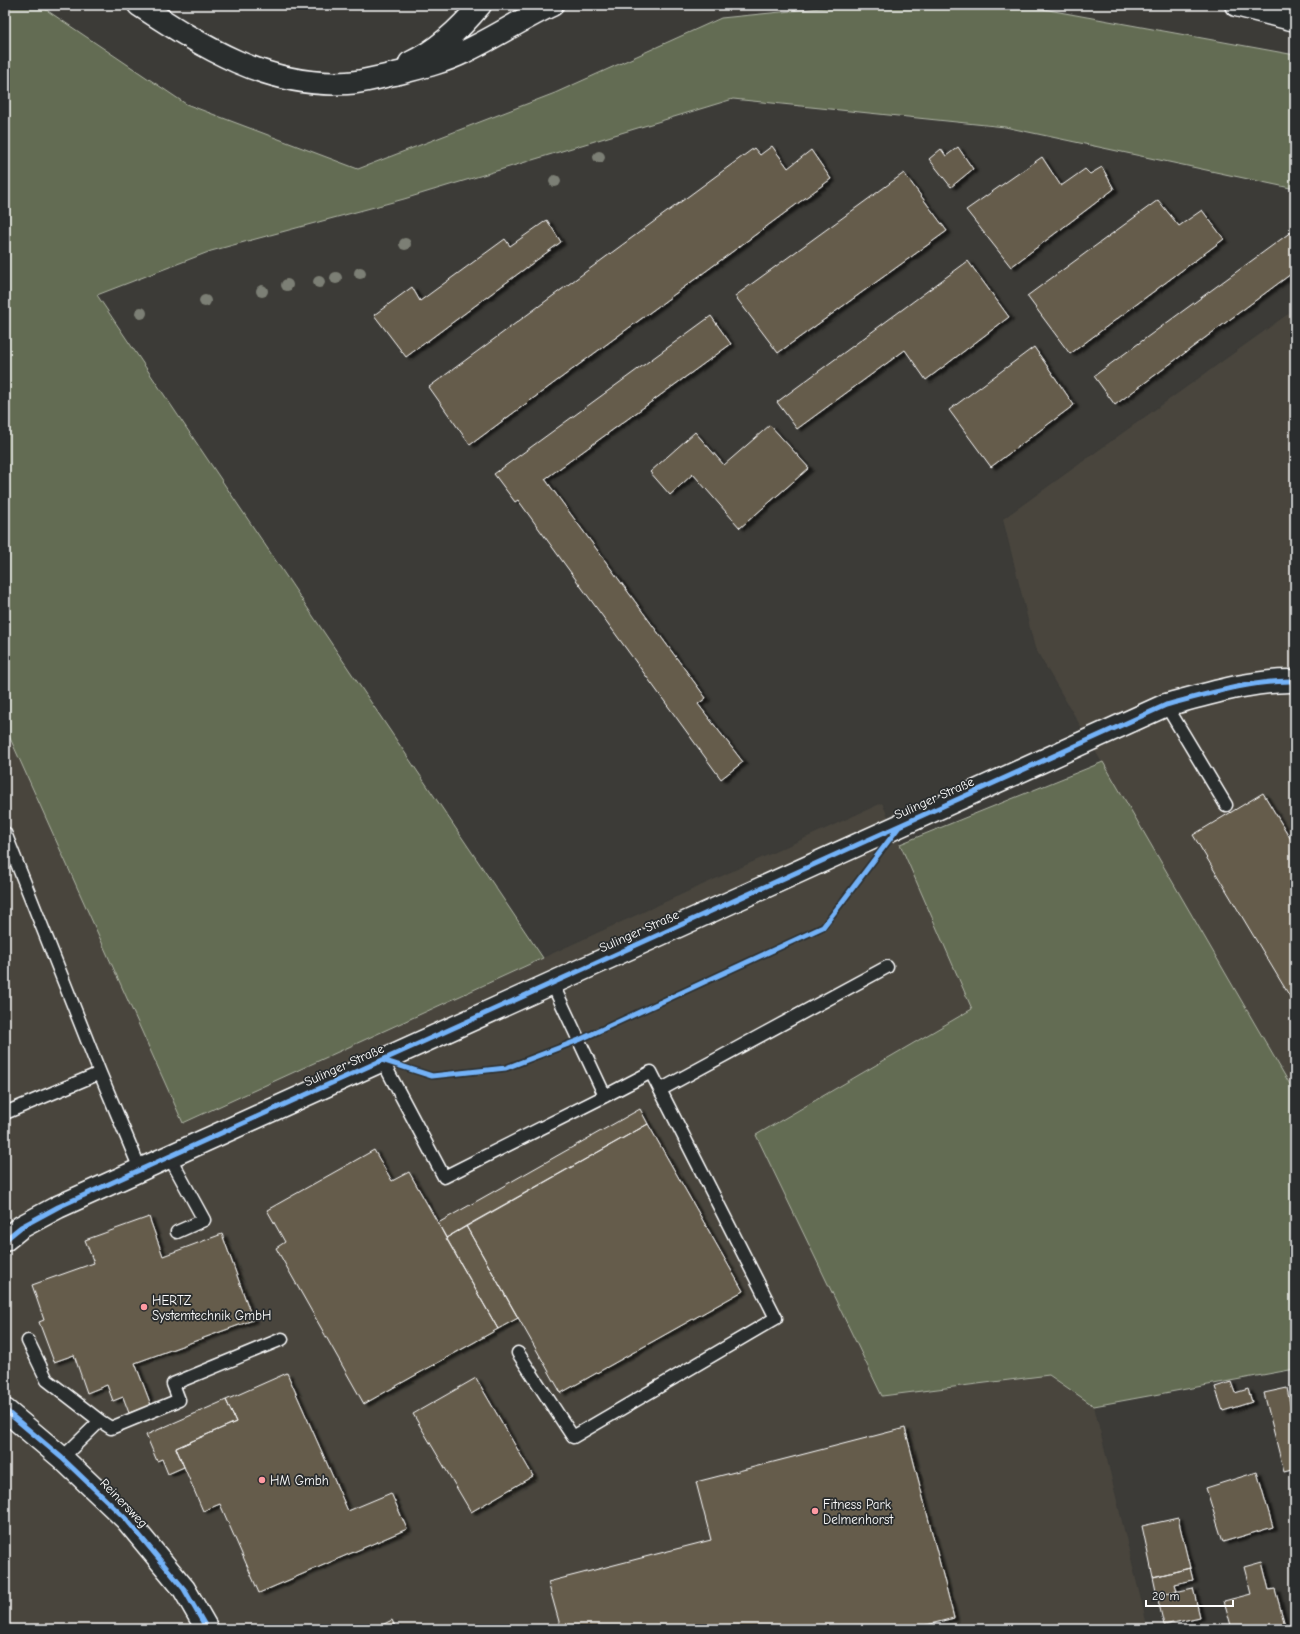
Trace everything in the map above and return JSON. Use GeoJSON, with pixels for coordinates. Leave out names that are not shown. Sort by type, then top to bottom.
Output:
{"type":"FeatureCollection","features":[{"type":"Feature","properties":{"kind":"main road"},"geometry":{"type":"LineString","coordinates":[[139,5],[194,41],[228,58],[259,71],[288,79],[321,83],[348,83],[424,67],[463,53],[552,5]]}},
{"type":"Feature","properties":{"kind":"main road"},"geometry":{"type":"LineString","coordinates":[[376,78],[415,61],[443,42],[463,25],[480,5]]}},
{"type":"Feature","properties":{"kind":"main road"},"geometry":{"type":"LineString","coordinates":[[1236,5],[1295,20]]}},
{"type":"Feature","properties":{"kind":"main road","name":"Sulinger Straße"},"geometry":{"type":"LineString","coordinates":[[5,1240],[21,1227],[58,1207],[140,1169],[1166,705],[1214,692],[1276,680],[1295,681]]}},
{"type":"Feature","properties":{"kind":"main road","name":"Reinersweg"},"geometry":{"type":"LineString","coordinates":[[5,1410],[62,1458],[126,1519],[184,1589],[207,1629]]}},
{"type":"Feature","properties":{"kind":"lane"},"geometry":{"type":"LineString","coordinates":[[1166,705],[1226,805]]}},
{"type":"Feature","properties":{"kind":"lane"},"geometry":{"type":"LineString","coordinates":[[5,833],[100,1073],[140,1169]]}},
{"type":"Feature","properties":{"kind":"lane"},"geometry":{"type":"LineString","coordinates":[[660,1090],[887,967]]}},
{"type":"Feature","properties":{"kind":"lane"},"geometry":{"type":"LineString","coordinates":[[552,983],[605,1096]]}},
{"type":"Feature","properties":{"kind":"lane"},"geometry":{"type":"LineString","coordinates":[[382,1060],[444,1177],[651,1072],[776,1318],[573,1437],[518,1353]]}},
{"type":"Feature","properties":{"kind":"lane"},"geometry":{"type":"LineString","coordinates":[[5,1113],[100,1073]]}},
{"type":"Feature","properties":{"kind":"lane"},"geometry":{"type":"LineString","coordinates":[[169,1156],[204,1220],[177,1232]]}},
{"type":"Feature","properties":{"kind":"lane"},"geometry":{"type":"LineString","coordinates":[[28,1341],[47,1380],[110,1428],[179,1400],[174,1384],[282,1339]]}},
{"type":"Feature","properties":{"kind":"lane"},"geometry":{"type":"LineString","coordinates":[[62,1458],[100,1421]]}},
{"type":"Feature","properties":{"kind":"shaded area"},"geometry":{"type":"Polygon","coordinates":[[[1295,309],[1295,1093],[1035,648],[1003,519],[1295,309]]]}},
{"type":"Feature","properties":{"kind":"shaded area"},"geometry":{"type":"Polygon","coordinates":[[[5,727],[183,1122],[882,803],[972,1009],[756,1135],[882,1396],[1049,1375],[1094,1406],[1148,1629],[5,1629],[5,727]]]}},
{"type":"Feature","properties":{"kind":"green space"},"geometry":{"type":"Polygon","coordinates":[[[5,5],[39,5],[186,104],[358,169],[555,93],[721,18],[851,5],[1021,5],[1295,55],[1295,189],[1005,127],[733,99],[404,199],[211,251],[97,295],[543,958],[183,1123],[5,727],[5,5]]]}},
{"type":"Feature","properties":{"kind":"green space"},"geometry":{"type":"Polygon","coordinates":[[[1103,762],[1295,1093],[1295,1369],[1094,1406],[1049,1375],[882,1396],[756,1135],[972,1009],[900,844],[1103,762]]]}},
{"type":"Feature","properties":{"kind":"building"},"geometry":{"type":"Polygon","coordinates":[[[772,146],[788,168],[811,150],[831,179],[470,445],[429,387],[754,148],[760,155],[772,146]]]}},
{"type":"Feature","properties":{"kind":"building"},"geometry":{"type":"Polygon","coordinates":[[[958,147],[973,169],[951,187],[929,159],[941,149],[946,156],[958,147]]]}},
{"type":"Feature","properties":{"kind":"building"},"geometry":{"type":"Polygon","coordinates":[[[1042,157],[1061,186],[1085,169],[1090,174],[1102,167],[1114,189],[1011,267],[966,210],[1042,157]]]}},
{"type":"Feature","properties":{"kind":"building"},"geometry":{"type":"Polygon","coordinates":[[[904,173],[947,231],[778,353],[735,296],[904,173]]]}},
{"type":"Feature","properties":{"kind":"building"},"geometry":{"type":"Polygon","coordinates":[[[1158,200],[1179,226],[1202,210],[1224,239],[1070,354],[1027,296],[1158,200]]]}},
{"type":"Feature","properties":{"kind":"building"},"geometry":{"type":"Polygon","coordinates":[[[547,220],[561,242],[406,357],[374,315],[412,287],[420,301],[505,239],[510,246],[547,220]]]}},
{"type":"Feature","properties":{"kind":"building"},"geometry":{"type":"Polygon","coordinates":[[[1295,229],[1295,271],[1115,405],[1094,376],[1295,229]]]}},
{"type":"Feature","properties":{"kind":"building"},"geometry":{"type":"Polygon","coordinates":[[[968,261],[1009,317],[926,380],[905,350],[797,429],[777,402],[968,261]]]}},
{"type":"Feature","properties":{"kind":"building"},"geometry":{"type":"Polygon","coordinates":[[[711,316],[731,344],[545,479],[706,698],[698,704],[743,762],[721,779],[518,500],[515,502],[494,474],[711,316]]]}},
{"type":"Feature","properties":{"kind":"building"},"geometry":{"type":"Polygon","coordinates":[[[1034,347],[1074,405],[991,467],[949,410],[1034,347]]]}},
{"type":"Feature","properties":{"kind":"building"},"geometry":{"type":"Polygon","coordinates":[[[770,425],[809,468],[740,528],[693,474],[670,495],[650,472],[695,432],[724,465],[770,425]]]}},
{"type":"Feature","properties":{"kind":"building"},"geometry":{"type":"Polygon","coordinates":[[[1263,793],[1295,846],[1295,1005],[1193,835],[1263,793]]]}},
{"type":"Feature","properties":{"kind":"building"},"geometry":{"type":"Polygon","coordinates":[[[640,1109],[648,1124],[446,1238],[438,1223],[640,1109]]]}},
{"type":"Feature","properties":{"kind":"building"},"geometry":{"type":"Polygon","coordinates":[[[648,1124],[743,1291],[561,1393],[466,1226],[648,1124]]]}},
{"type":"Feature","properties":{"kind":"building"},"geometry":{"type":"Polygon","coordinates":[[[374,1150],[392,1181],[409,1172],[498,1329],[364,1404],[276,1248],[285,1242],[267,1210],[374,1150]]]}},
{"type":"Feature","properties":{"kind":"building","name":"HERTZ Systemtechnik GmbH"},"geometry":{"type":"Polygon","coordinates":[[[149,1217],[163,1256],[222,1234],[253,1320],[135,1363],[151,1405],[129,1413],[123,1397],[113,1401],[107,1385],[87,1393],[74,1355],[54,1362],[39,1322],[44,1320],[32,1285],[94,1263],[85,1240],[149,1217]]]}},
{"type":"Feature","properties":{"kind":"building"},"geometry":{"type":"Polygon","coordinates":[[[466,1226],[518,1318],[498,1329],[446,1238],[466,1226]]]}},
{"type":"Feature","properties":{"kind":"building","name":"HM Gmbh"},"geometry":{"type":"Polygon","coordinates":[[[287,1373],[348,1511],[391,1493],[407,1529],[259,1593],[220,1504],[203,1511],[176,1448],[236,1422],[226,1400],[287,1373]]]}},
{"type":"Feature","properties":{"kind":"building"},"geometry":{"type":"Polygon","coordinates":[[[476,1378],[533,1476],[471,1512],[413,1414],[476,1378]]]}},
{"type":"Feature","properties":{"kind":"building"},"geometry":{"type":"Polygon","coordinates":[[[1231,1382],[1235,1393],[1248,1389],[1252,1402],[1223,1411],[1215,1387],[1231,1382]]]}},
{"type":"Feature","properties":{"kind":"building"},"geometry":{"type":"Polygon","coordinates":[[[1287,1388],[1291,1409],[1295,1408],[1295,1469],[1284,1472],[1264,1393],[1287,1388]]]}},
{"type":"Feature","properties":{"kind":"building"},"geometry":{"type":"Polygon","coordinates":[[[226,1400],[236,1422],[176,1448],[184,1467],[168,1474],[162,1459],[157,1461],[146,1435],[226,1400]]]}},
{"type":"Feature","properties":{"kind":"building","name":"Fitness Park Delmenhorst"},"geometry":{"type":"Polygon","coordinates":[[[905,1428],[954,1618],[911,1629],[561,1629],[548,1582],[711,1540],[696,1482],[905,1428]]]}},
{"type":"Feature","properties":{"kind":"building"},"geometry":{"type":"Polygon","coordinates":[[[1257,1472],[1273,1527],[1223,1542],[1206,1488],[1257,1472]]]}},
{"type":"Feature","properties":{"kind":"building"},"geometry":{"type":"Polygon","coordinates":[[[1178,1518],[1190,1568],[1153,1577],[1142,1526],[1178,1518]]]}},
{"type":"Feature","properties":{"kind":"building"},"geometry":{"type":"Polygon","coordinates":[[[1262,1562],[1269,1590],[1275,1589],[1286,1629],[1232,1629],[1224,1601],[1251,1594],[1244,1567],[1262,1562]]]}},
{"type":"Feature","properties":{"kind":"building"},"geometry":{"type":"Polygon","coordinates":[[[1190,1568],[1193,1580],[1175,1584],[1177,1591],[1157,1596],[1153,1577],[1190,1568]]]}},
{"type":"Feature","properties":{"kind":"building"},"geometry":{"type":"Polygon","coordinates":[[[1193,1588],[1200,1617],[1164,1625],[1157,1596],[1193,1588]]]}},
{"type":"Feature","properties":{"kind":"building"},"geometry":{"type":"Polygon","coordinates":[[[392,1620],[396,1629],[374,1629],[392,1620]]]}},
{"type":"Feature","properties":{"kind":"cycle path"},"geometry":{"type":"LineString","coordinates":[[5,1240],[21,1227],[58,1207],[1166,705],[1246,685],[1279,681],[1295,681]]}},
{"type":"Feature","properties":{"kind":"cycle path"},"geometry":{"type":"LineString","coordinates":[[382,1060],[432,1076],[506,1068],[579,1040],[823,927],[899,827]]}},
{"type":"Feature","properties":{"kind":"cycle path"},"geometry":{"type":"LineString","coordinates":[[5,1410],[62,1458],[126,1519],[184,1589],[207,1629]]}},
{"type":"Feature","properties":{"kind":"place","name":"HERTZ Systemtechnik GmbH"},"geometry":{"type":"Point","coordinates":[144,1307]}},
{"type":"Feature","properties":{"kind":"place","name":"HM Gmbh"},"geometry":{"type":"Point","coordinates":[262,1480]}},
{"type":"Feature","properties":{"kind":"place","name":"Fitness Park Delmenhorst"},"geometry":{"type":"Point","coordinates":[815,1511]}}]}
